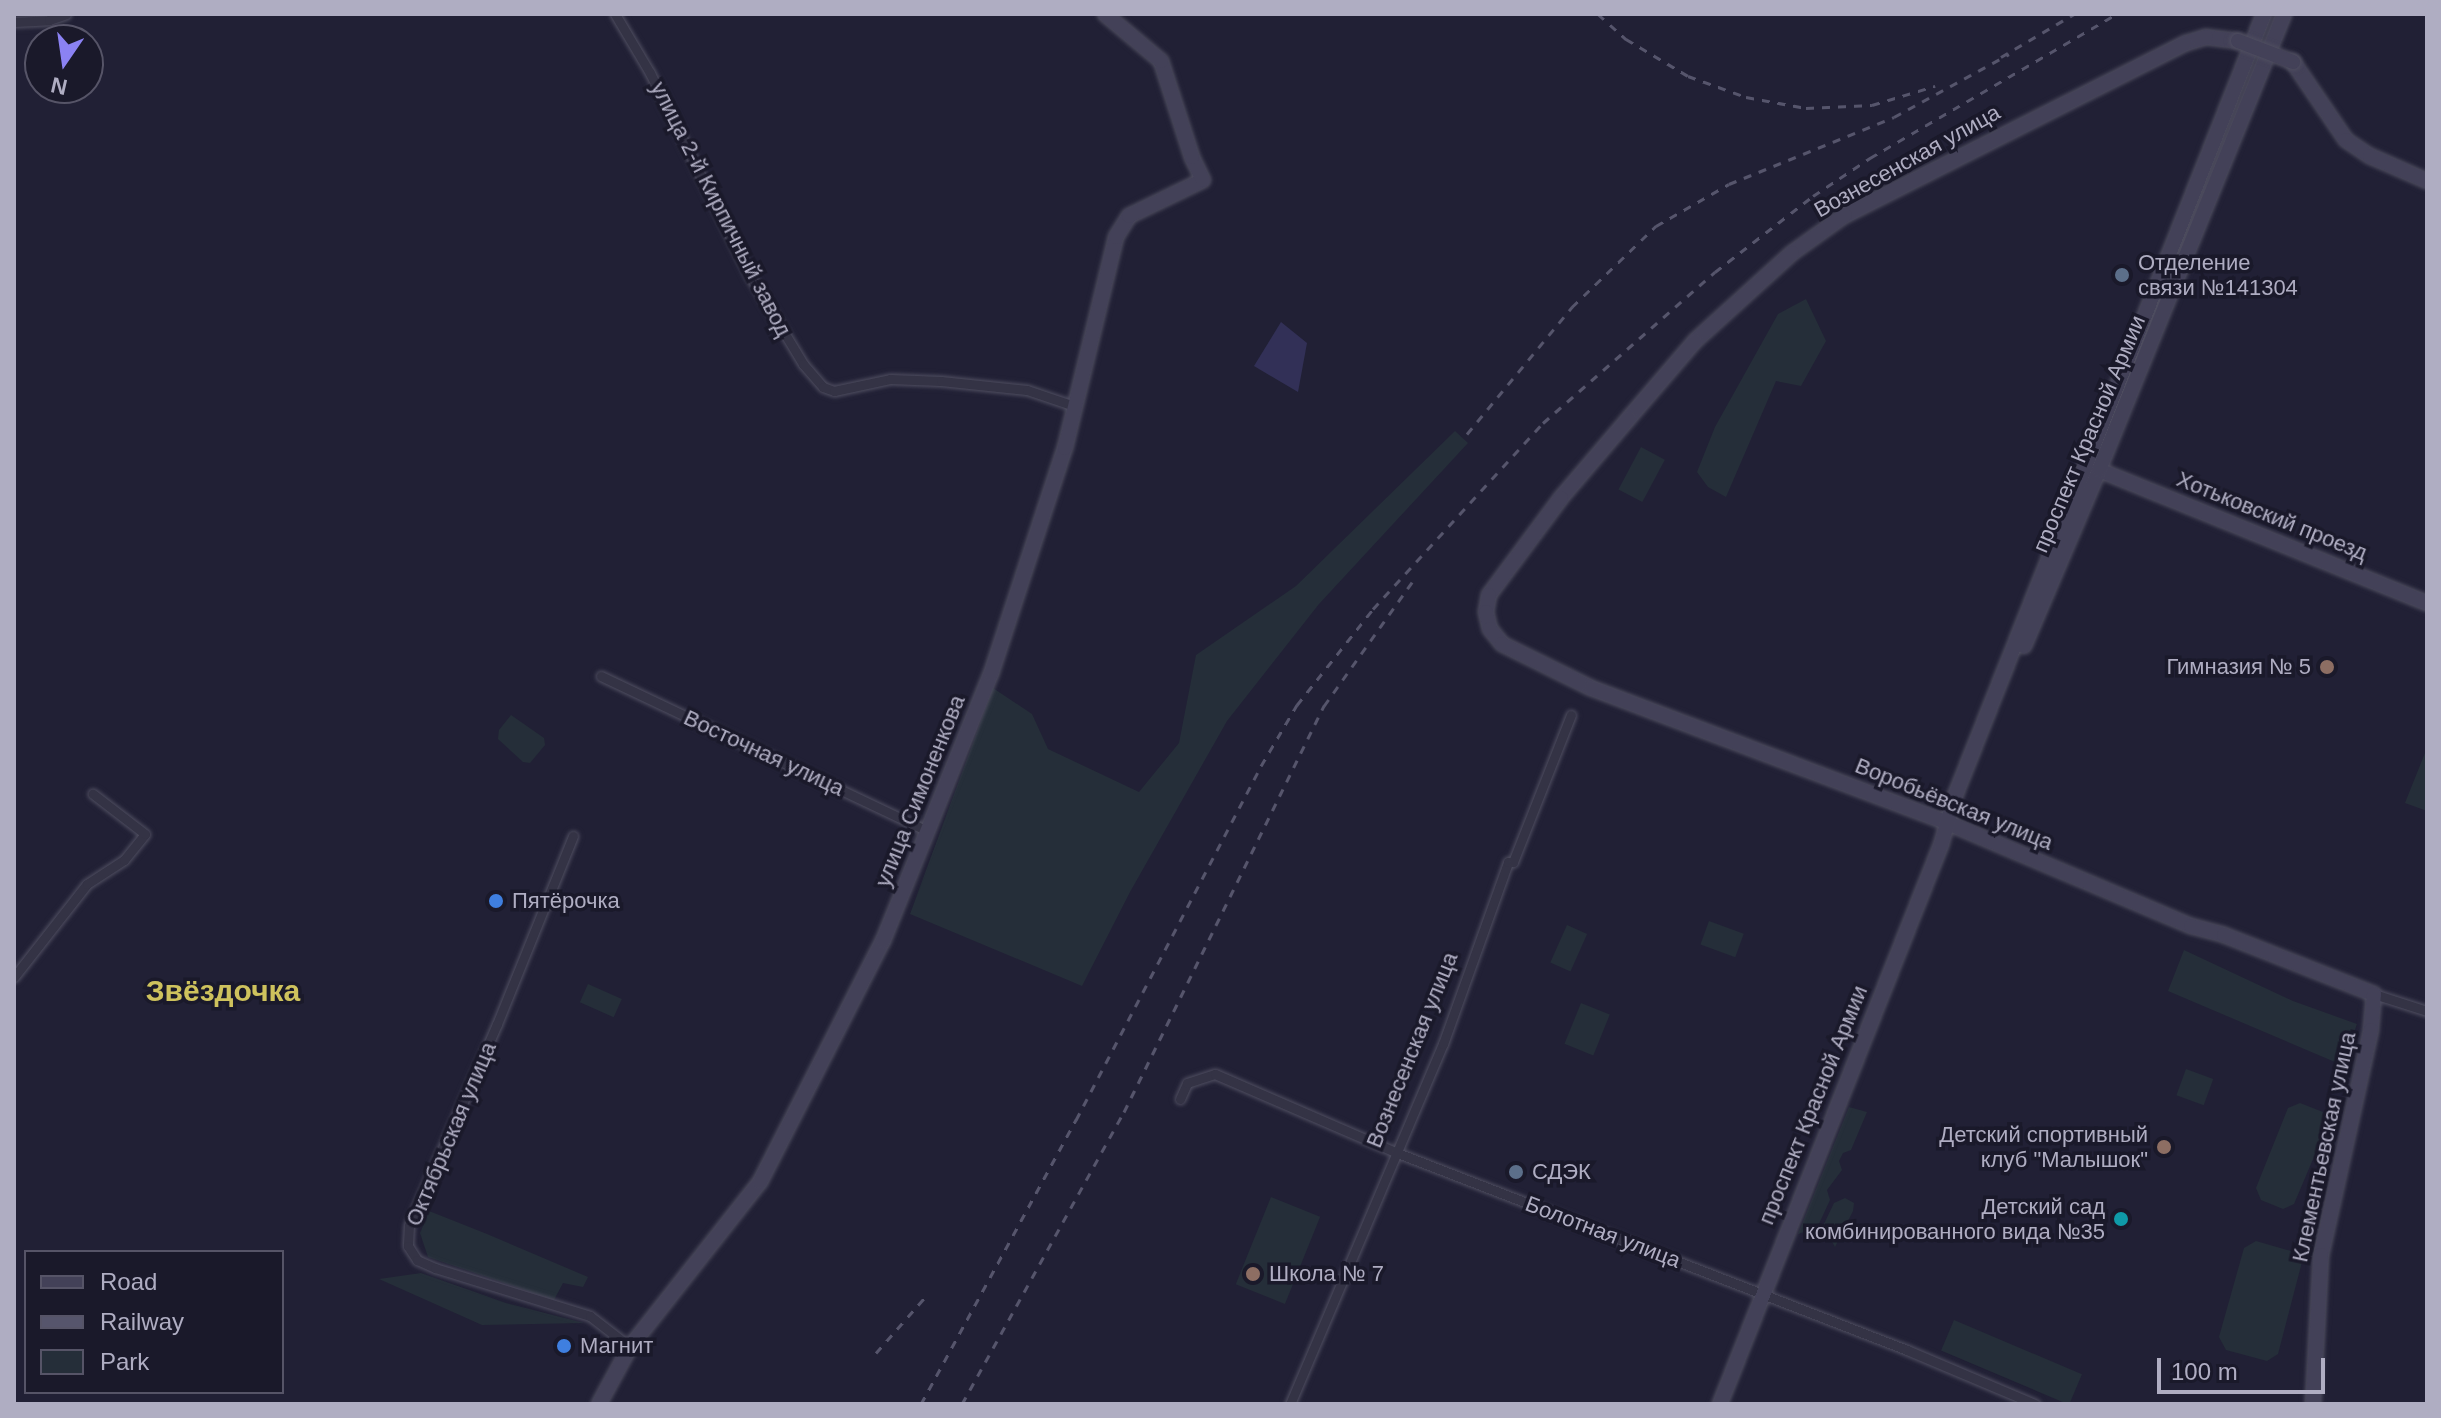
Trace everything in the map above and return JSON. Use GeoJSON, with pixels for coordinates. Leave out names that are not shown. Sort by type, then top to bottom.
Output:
{"type":"FeatureCollection","features":[{"type":"Feature","properties":{"kind":"main road","name":"улица Симоненкова"},"geometry":{"type":"LineString","coordinates":[[599,1404],[630,1347],[760,1182],[883,941],[991,674],[1065,448],[1116,237],[1129,216],[1203,180],[1192,157],[1161,61],[1105,14]]}},
{"type":"Feature","properties":{"kind":"main road","name":"проспект Красной Армии"},"geometry":{"type":"LineString","coordinates":[[1720,1404],[1948,823],[1955,796],[2264,14]]}},
{"type":"Feature","properties":{"kind":"main road","name":"проспект Красной Армии"},"geometry":{"type":"LineString","coordinates":[[1948,823],[1962,799],[2099,470],[2284,14]]}},
{"type":"Feature","properties":{"kind":"main road","name":"Вознесенская улица"},"geometry":{"type":"LineString","coordinates":[[1486,612],[1489,595],[1545,520],[1657,385],[1695,341],[1792,253],[1845,215],[2186,43],[2206,37],[2238,41],[2296,68],[2346,140],[2370,156],[2427,181]]}},
{"type":"Feature","properties":{"kind":"main road","name":"Хотьковский проезд"},"geometry":{"type":"LineString","coordinates":[[2099,470],[2427,603]]}},
{"type":"Feature","properties":{"kind":"main road","name":"Воробьёвская улица"},"geometry":{"type":"LineString","coordinates":[[1486,612],[1490,629],[1502,644],[1591,688],[1948,823],[2191,926],[2224,935],[2374,994]]}},
{"type":"Feature","properties":{"kind":"main road","name":"Клементьевская улица"},"geometry":{"type":"LineString","coordinates":[[2313,1404],[2321,1255],[2371,1030],[2374,994]]}},
{"type":"Feature","properties":{"kind":"street"},"geometry":{"type":"LineString","coordinates":[[14,22],[49,20],[66,14]]}},
{"type":"Feature","properties":{"kind":"street","name":"улица 2-й Кирпичный завод"},"geometry":{"type":"LineString","coordinates":[[615,14],[650,73],[750,276],[803,364],[823,387],[834,391],[890,379],[941,381],[1027,390],[1074,406]]}},
{"type":"Feature","properties":{"kind":"street","name":"Восточная улица"},"geometry":{"type":"LineString","coordinates":[[601,676],[927,831]]}},
{"type":"Feature","properties":{"kind":"street","name":"Вознесенская улица"},"geometry":{"type":"LineString","coordinates":[[1290,1404],[1443,1044],[1508,862],[1513,862],[1571,715]]}},
{"type":"Feature","properties":{"kind":"street"},"geometry":{"type":"LineString","coordinates":[[14,977],[87,884],[124,860],[145,834],[93,794]]}},
{"type":"Feature","properties":{"kind":"street","name":"Октябрьская улица"},"geometry":{"type":"LineString","coordinates":[[573,836],[497,1024],[409,1225],[408,1246],[417,1260],[435,1268],[590,1316],[630,1347]]}},
{"type":"Feature","properties":{"kind":"street","name":"Воробьёвская улица"},"geometry":{"type":"LineString","coordinates":[[2374,994],[2427,1011]]}},
{"type":"Feature","properties":{"kind":"street","name":"Болотная улица"},"geometry":{"type":"LineString","coordinates":[[1180,1099],[1187,1083],[1215,1074],[1395,1152],[2035,1404]]}},
{"type":"Feature","properties":{"kind":"green space"},"geometry":{"type":"Polygon","coordinates":[[[1806,299],[1826,341],[1801,386],[1776,381],[1726,497],[1708,487],[1697,472],[1715,427],[1778,314],[1806,299]]]}},
{"type":"Feature","properties":{"kind":"green space"},"geometry":{"type":"Polygon","coordinates":[[[1455,431],[1468,443],[1319,604],[1227,721],[1130,892],[1082,986],[910,914],[993,688],[1032,714],[1048,749],[1139,792],[1179,743],[1196,655],[1296,586],[1455,431]]]}},
{"type":"Feature","properties":{"kind":"green space"},"geometry":{"type":"Polygon","coordinates":[[[1641,447],[1665,460],[1642,502],[1618,489],[1641,447]]]}},
{"type":"Feature","properties":{"kind":"green space"},"geometry":{"type":"Polygon","coordinates":[[[511,715],[544,738],[545,745],[530,763],[523,762],[498,739],[499,730],[511,715]]]}},
{"type":"Feature","properties":{"kind":"green space"},"geometry":{"type":"Polygon","coordinates":[[[2427,748],[2427,811],[2405,803],[2427,748]]]}},
{"type":"Feature","properties":{"kind":"green space"},"geometry":{"type":"Polygon","coordinates":[[[1709,921],[1744,934],[1735,957],[1700,944],[1709,921]]]}},
{"type":"Feature","properties":{"kind":"green space"},"geometry":{"type":"Polygon","coordinates":[[[1567,925],[1587,934],[1570,971],[1550,962],[1567,925]]]}},
{"type":"Feature","properties":{"kind":"green space"},"geometry":{"type":"Polygon","coordinates":[[[2184,950],[2293,1001],[2357,1024],[2342,1065],[2168,991],[2184,950]]]}},
{"type":"Feature","properties":{"kind":"green space"},"geometry":{"type":"Polygon","coordinates":[[[588,984],[622,999],[614,1017],[580,1002],[588,984]]]}},
{"type":"Feature","properties":{"kind":"green space"},"geometry":{"type":"Polygon","coordinates":[[[1581,1003],[1610,1015],[1593,1055],[1565,1044],[1581,1003]]]}},
{"type":"Feature","properties":{"kind":"green space"},"geometry":{"type":"Polygon","coordinates":[[[2186,1069],[2213,1079],[2204,1105],[2176,1095],[2186,1069]]]}},
{"type":"Feature","properties":{"kind":"green space"},"geometry":{"type":"Polygon","coordinates":[[[2300,1103],[2323,1112],[2327,1126],[2294,1204],[2283,1209],[2261,1200],[2256,1188],[2288,1108],[2300,1103]]]}},
{"type":"Feature","properties":{"kind":"green space"},"geometry":{"type":"Polygon","coordinates":[[[1849,1107],[1867,1112],[1851,1150],[1843,1153],[1839,1161],[1842,1170],[1827,1190],[1830,1200],[1817,1228],[1798,1234],[1849,1107]]]}},
{"type":"Feature","properties":{"kind":"green space"},"geometry":{"type":"Polygon","coordinates":[[[1271,1197],[1320,1217],[1285,1304],[1236,1284],[1271,1197]]]}},
{"type":"Feature","properties":{"kind":"green space"},"geometry":{"type":"Polygon","coordinates":[[[1845,1198],[1854,1203],[1853,1211],[1835,1247],[1823,1226],[1834,1203],[1845,1198]]]}},
{"type":"Feature","properties":{"kind":"green space"},"geometry":{"type":"Polygon","coordinates":[[[429,1211],[588,1277],[583,1287],[563,1283],[554,1300],[428,1257],[420,1233],[429,1211]]]}},
{"type":"Feature","properties":{"kind":"green space"},"geometry":{"type":"Polygon","coordinates":[[[2256,1241],[2298,1253],[2303,1258],[2278,1354],[2267,1361],[2226,1350],[2219,1337],[2244,1248],[2256,1241]]]}},
{"type":"Feature","properties":{"kind":"green space"},"geometry":{"type":"Polygon","coordinates":[[[421,1273],[506,1303],[584,1323],[482,1325],[379,1279],[421,1273]]]}},
{"type":"Feature","properties":{"kind":"green space"},"geometry":{"type":"Polygon","coordinates":[[[1954,1320],[2082,1374],[2067,1404],[1941,1350],[1954,1320]]]}},
{"type":"Feature","properties":{"kind":"shaded area"},"geometry":{"type":"Polygon","coordinates":[[[1281,322],[1307,343],[1298,392],[1254,366],[1281,322]]]}},
{"type":"Feature","properties":{"kind":"railway"},"geometry":{"type":"LineString","coordinates":[[1598,14],[1626,39],[1688,76],[1746,97],[1806,108],[1872,105],[1935,86]]}},
{"type":"Feature","properties":{"kind":"railway"},"geometry":{"type":"LineString","coordinates":[[2001,57],[2074,14]]}},
{"type":"Feature","properties":{"kind":"railway"},"geometry":{"type":"LineString","coordinates":[[921,1404],[1076,1120],[1261,766],[1297,705],[1373,609],[1543,423],[1715,272],[1813,196],[1870,158],[2116,14]]}},
{"type":"Feature","properties":{"kind":"railway"},"geometry":{"type":"LineString","coordinates":[[1467,434],[1572,307],[1656,226],[1729,184],[1894,117],[2009,54]]}},
{"type":"Feature","properties":{"kind":"railway"},"geometry":{"type":"LineString","coordinates":[[962,1404],[1124,1112],[1324,706],[1415,578]]}},
{"type":"Feature","properties":{"kind":"railway"},"geometry":{"type":"LineString","coordinates":[[876,1353],[927,1295]]}},
{"type":"Feature","properties":{"kind":"place","name":"Отделение связи №141304"},"geometry":{"type":"Point","coordinates":[2122,275]}},
{"type":"Feature","properties":{"kind":"place","name":"Гимназия № 5"},"geometry":{"type":"Point","coordinates":[2327,667]}},
{"type":"Feature","properties":{"kind":"place","name":"Пятёрочка"},"geometry":{"type":"Point","coordinates":[496,901]}},
{"type":"Feature","properties":{"kind":"place","name":"Детский спортивный клуб \"Малышок\""},"geometry":{"type":"Point","coordinates":[2164,1147]}},
{"type":"Feature","properties":{"kind":"place","name":"СДЭК"},"geometry":{"type":"Point","coordinates":[1516,1172]}},
{"type":"Feature","properties":{"kind":"place","name":"Детский сад комбинированного вида №35"},"geometry":{"type":"Point","coordinates":[2121,1219]}},
{"type":"Feature","properties":{"kind":"place","name":"Школа № 7"},"geometry":{"type":"Point","coordinates":[1253,1274]}},
{"type":"Feature","properties":{"kind":"place","name":"Магнит"},"geometry":{"type":"Point","coordinates":[564,1346]}},
{"type":"Feature","properties":{"kind":"district","name":"Звёздочка"},"geometry":{"type":"Point","coordinates":[223,991]}}]}
